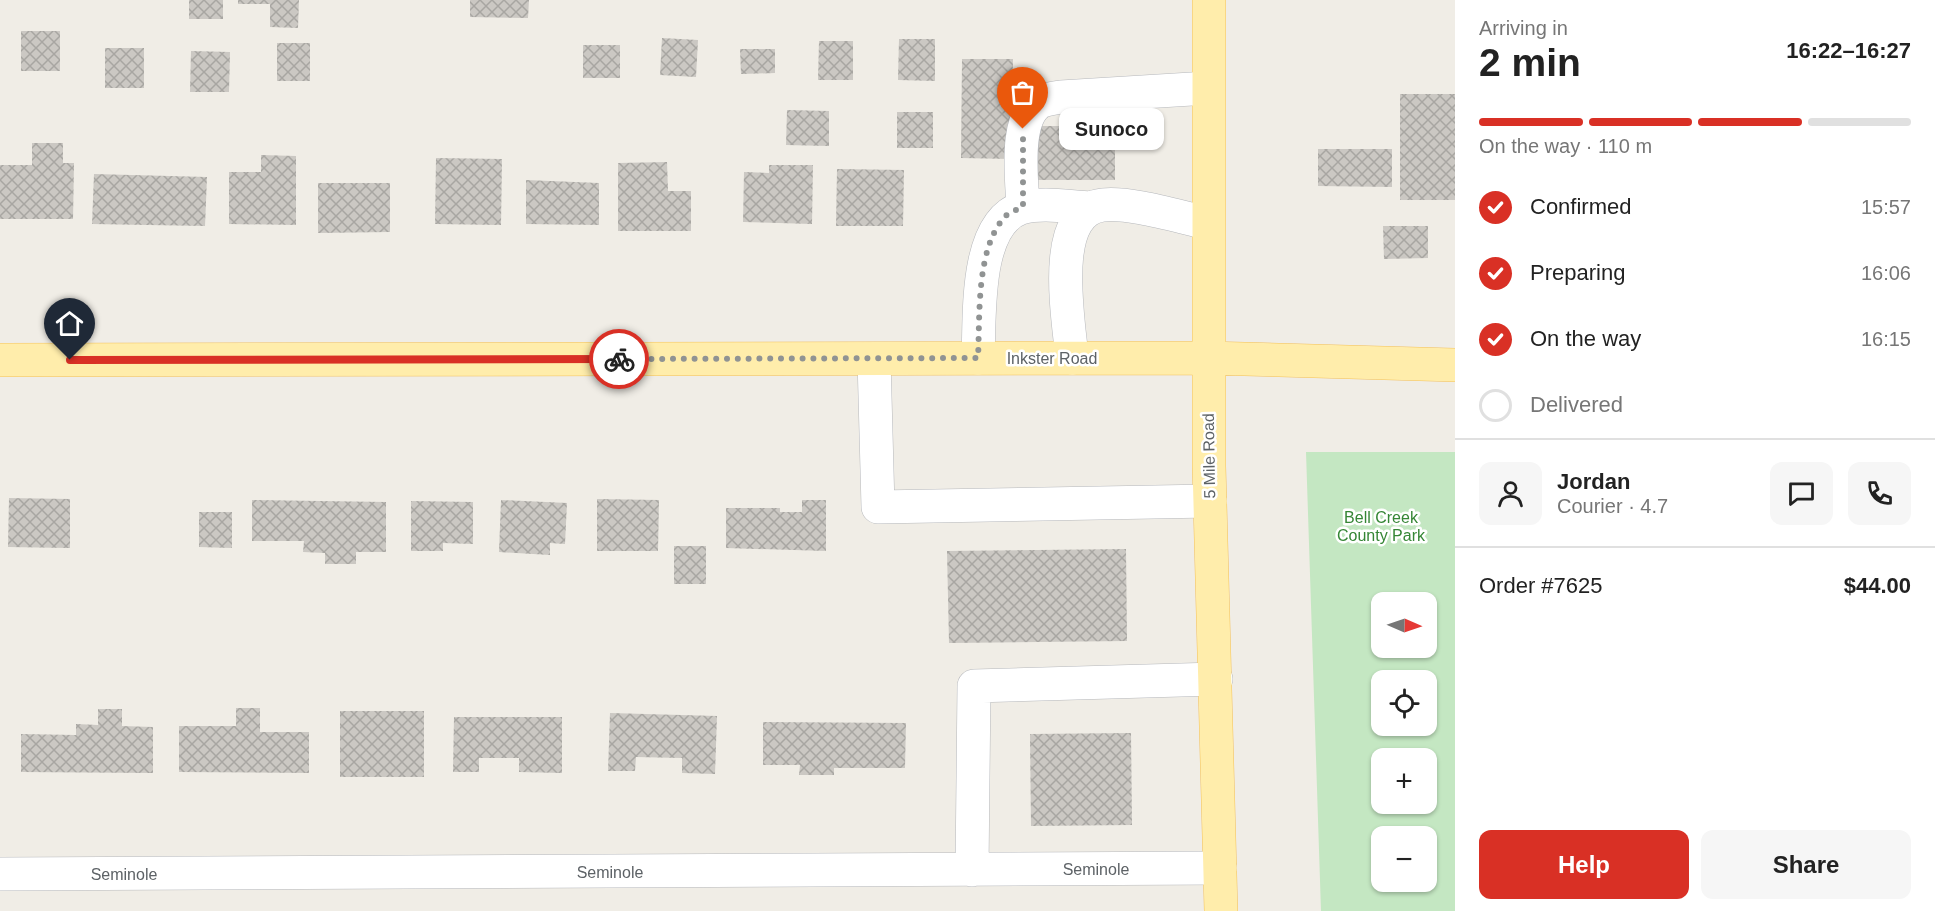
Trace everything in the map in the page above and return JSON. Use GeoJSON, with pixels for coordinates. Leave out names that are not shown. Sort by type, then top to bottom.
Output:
{"type":"FeatureCollection","features":[{"type":"Feature","properties":{"kind":"main road","name":"5 Mile Road"},"geometry":{"type":"LineString","coordinates":[[1209,0],[1208,358],[1221,911]]}},
{"type":"Feature","properties":{"kind":"main road","name":"Inkster Road"},"geometry":{"type":"LineString","coordinates":[[0,360],[1208,358],[1455,364]]}},
{"type":"Feature","properties":{"kind":"street"},"geometry":{"type":"LineString","coordinates":[[1023,207],[1023,129],[1030,112],[1041,102],[1093,94],[1208,88]]}},
{"type":"Feature","properties":{"kind":"street"},"geometry":{"type":"LineString","coordinates":[[978,358],[981,300],[988,247],[1004,216],[1023,207],[1090,208],[1118,205],[1208,223]]}},
{"type":"Feature","properties":{"kind":"street"},"geometry":{"type":"LineString","coordinates":[[1072,358],[1066,277],[1067,248],[1071,229],[1090,208]]}},
{"type":"Feature","properties":{"kind":"street"},"geometry":{"type":"LineString","coordinates":[[874,358],[878,507],[1210,501]]}},
{"type":"Feature","properties":{"kind":"street"},"geometry":{"type":"LineString","coordinates":[[972,870],[974,686],[1215,679]]}},
{"type":"Feature","properties":{"kind":"street","name":"Seminole"},"geometry":{"type":"LineString","coordinates":[[0,874],[1220,868]]}},
{"type":"Feature","properties":{"kind":"green space","name":"Bell Creek County Park"},"geometry":{"type":"Polygon","coordinates":[[[1306,452],[1455,452],[1455,911],[1321,911],[1306,452]]]}},
{"type":"Feature","properties":{"kind":"building"},"geometry":{"type":"Polygon","coordinates":[[[189,0],[223,0],[223,19],[189,19],[189,0]]]}},
{"type":"Feature","properties":{"kind":"building"},"geometry":{"type":"Polygon","coordinates":[[[238,0],[299,0],[298,28],[270,27],[270,4],[238,4],[238,0]]]}},
{"type":"Feature","properties":{"kind":"building"},"geometry":{"type":"Polygon","coordinates":[[[470,0],[529,0],[528,18],[470,17],[470,0]]]}},
{"type":"Feature","properties":{"kind":"building"},"geometry":{"type":"Polygon","coordinates":[[[21,31],[60,31],[60,71],[21,71],[21,31]]]}},
{"type":"Feature","properties":{"kind":"building"},"geometry":{"type":"Polygon","coordinates":[[[662,38],[698,40],[696,77],[660,75],[662,38]]]}},
{"type":"Feature","properties":{"kind":"building"},"geometry":{"type":"Polygon","coordinates":[[[899,39],[935,39],[935,81],[898,80],[899,39]]]}},
{"type":"Feature","properties":{"kind":"building"},"geometry":{"type":"Polygon","coordinates":[[[819,41],[853,41],[853,80],[818,80],[819,41]]]}},
{"type":"Feature","properties":{"kind":"building"},"geometry":{"type":"Polygon","coordinates":[[[277,43],[310,43],[310,81],[277,81],[277,43]]]}},
{"type":"Feature","properties":{"kind":"building"},"geometry":{"type":"Polygon","coordinates":[[[583,45],[620,45],[620,78],[583,78],[583,45]]]}},
{"type":"Feature","properties":{"kind":"building"},"geometry":{"type":"Polygon","coordinates":[[[105,48],[144,48],[144,88],[105,88],[105,48]]]}},
{"type":"Feature","properties":{"kind":"building"},"geometry":{"type":"Polygon","coordinates":[[[740,49],[775,49],[775,73],[741,74],[740,49]]]}},
{"type":"Feature","properties":{"kind":"building"},"geometry":{"type":"Polygon","coordinates":[[[191,51],[230,52],[229,92],[190,92],[191,51]]]}},
{"type":"Feature","properties":{"kind":"building"},"geometry":{"type":"Polygon","coordinates":[[[962,59],[1013,59],[1011,159],[961,158],[962,59]]]}},
{"type":"Feature","properties":{"kind":"building"},"geometry":{"type":"Polygon","coordinates":[[[1400,94],[1455,94],[1455,200],[1400,200],[1400,94]]]}},
{"type":"Feature","properties":{"kind":"building"},"geometry":{"type":"Polygon","coordinates":[[[787,110],[829,111],[829,146],[786,145],[787,110]]]}},
{"type":"Feature","properties":{"kind":"building"},"geometry":{"type":"Polygon","coordinates":[[[897,112],[933,112],[933,148],[897,148],[897,112]]]}},
{"type":"Feature","properties":{"kind":"building"},"geometry":{"type":"Polygon","coordinates":[[[1036,126],[1115,126],[1115,180],[1036,180],[1036,126]]]}},
{"type":"Feature","properties":{"kind":"building"},"geometry":{"type":"Polygon","coordinates":[[[32,143],[63,143],[63,163],[74,163],[73,219],[0,219],[0,165],[32,165],[32,143]]]}},
{"type":"Feature","properties":{"kind":"building"},"geometry":{"type":"Polygon","coordinates":[[[1318,149],[1392,149],[1392,187],[1318,186],[1318,149]]]}},
{"type":"Feature","properties":{"kind":"building"},"geometry":{"type":"Polygon","coordinates":[[[261,155],[296,156],[296,225],[229,224],[229,172],[261,172],[261,155]]]}},
{"type":"Feature","properties":{"kind":"building"},"geometry":{"type":"Polygon","coordinates":[[[436,158],[502,159],[501,225],[435,224],[436,158]]]}},
{"type":"Feature","properties":{"kind":"building"},"geometry":{"type":"Polygon","coordinates":[[[667,162],[668,191],[691,191],[691,231],[618,231],[618,163],[667,162]]]}},
{"type":"Feature","properties":{"kind":"building"},"geometry":{"type":"Polygon","coordinates":[[[769,165],[813,165],[812,224],[743,222],[744,172],[769,173],[769,165]]]}},
{"type":"Feature","properties":{"kind":"building"},"geometry":{"type":"Polygon","coordinates":[[[837,169],[904,170],[903,226],[836,226],[837,169]]]}},
{"type":"Feature","properties":{"kind":"building"},"geometry":{"type":"Polygon","coordinates":[[[94,174],[207,177],[205,226],[92,224],[94,174]]]}},
{"type":"Feature","properties":{"kind":"building"},"geometry":{"type":"Polygon","coordinates":[[[526,180],[599,183],[599,225],[526,224],[526,180]]]}},
{"type":"Feature","properties":{"kind":"building"},"geometry":{"type":"Polygon","coordinates":[[[318,183],[390,183],[390,232],[318,233],[318,183]]]}},
{"type":"Feature","properties":{"kind":"building"},"geometry":{"type":"Polygon","coordinates":[[[1383,226],[1428,226],[1428,258],[1384,259],[1383,226]]]}},
{"type":"Feature","properties":{"kind":"building"},"geometry":{"type":"Polygon","coordinates":[[[9,498],[70,499],[70,548],[8,547],[9,498]]]}},
{"type":"Feature","properties":{"kind":"building"},"geometry":{"type":"Polygon","coordinates":[[[597,499],[659,500],[658,551],[597,551],[597,499]]]}},
{"type":"Feature","properties":{"kind":"building"},"geometry":{"type":"Polygon","coordinates":[[[252,500],[386,502],[386,552],[356,552],[356,564],[325,564],[325,553],[303,552],[304,541],[252,541],[252,500]]]}},
{"type":"Feature","properties":{"kind":"building"},"geometry":{"type":"Polygon","coordinates":[[[501,500],[567,503],[565,544],[550,543],[550,555],[499,552],[501,500]]]}},
{"type":"Feature","properties":{"kind":"building"},"geometry":{"type":"Polygon","coordinates":[[[802,500],[826,500],[826,551],[726,548],[726,508],[780,508],[780,512],[802,512],[802,500]]]}},
{"type":"Feature","properties":{"kind":"building"},"geometry":{"type":"Polygon","coordinates":[[[411,501],[473,502],[473,544],[443,543],[443,551],[411,551],[411,501]]]}},
{"type":"Feature","properties":{"kind":"building"},"geometry":{"type":"Polygon","coordinates":[[[199,512],[232,512],[232,548],[199,547],[199,512]]]}},
{"type":"Feature","properties":{"kind":"building"},"geometry":{"type":"Polygon","coordinates":[[[674,546],[706,546],[706,584],[674,584],[674,546]]]}},
{"type":"Feature","properties":{"kind":"building"},"geometry":{"type":"Polygon","coordinates":[[[1126,549],[1127,641],[949,643],[947,551],[1126,549]]]}},
{"type":"Feature","properties":{"kind":"building"},"geometry":{"type":"Polygon","coordinates":[[[236,708],[260,708],[260,732],[309,732],[309,773],[179,772],[179,726],[236,726],[236,708]]]}},
{"type":"Feature","properties":{"kind":"building"},"geometry":{"type":"Polygon","coordinates":[[[98,709],[122,709],[122,726],[153,727],[153,773],[21,772],[21,734],[76,735],[76,724],[98,725],[98,709]]]}},
{"type":"Feature","properties":{"kind":"building"},"geometry":{"type":"Polygon","coordinates":[[[340,711],[424,711],[424,777],[340,777],[340,711]]]}},
{"type":"Feature","properties":{"kind":"building"},"geometry":{"type":"Polygon","coordinates":[[[610,713],[717,716],[715,774],[682,773],[682,758],[636,757],[635,771],[608,771],[610,713]]]}},
{"type":"Feature","properties":{"kind":"building"},"geometry":{"type":"Polygon","coordinates":[[[454,717],[562,717],[562,773],[519,772],[519,758],[479,758],[479,772],[453,772],[454,717]]]}},
{"type":"Feature","properties":{"kind":"building"},"geometry":{"type":"Polygon","coordinates":[[[763,722],[906,723],[905,768],[834,768],[834,775],[799,775],[800,765],[763,765],[763,722]]]}},
{"type":"Feature","properties":{"kind":"building"},"geometry":{"type":"Polygon","coordinates":[[[1131,733],[1132,825],[1031,826],[1030,734],[1131,733]]]}},
{"type":"Feature","properties":{"kind":"way so far"},"geometry":{"type":"LineString","coordinates":[[619,359],[978,358],[981,300],[988,247],[1004,216],[1023,207],[1023,129]]}},
{"type":"Feature","properties":{"kind":"place","name":"Sunoco"},"geometry":{"type":"Point","coordinates":[1023,129]}},
{"type":"Feature","properties":{"kind":"route"},"geometry":{"type":"LineString","coordinates":[[70,360],[619,359]]}}]}
